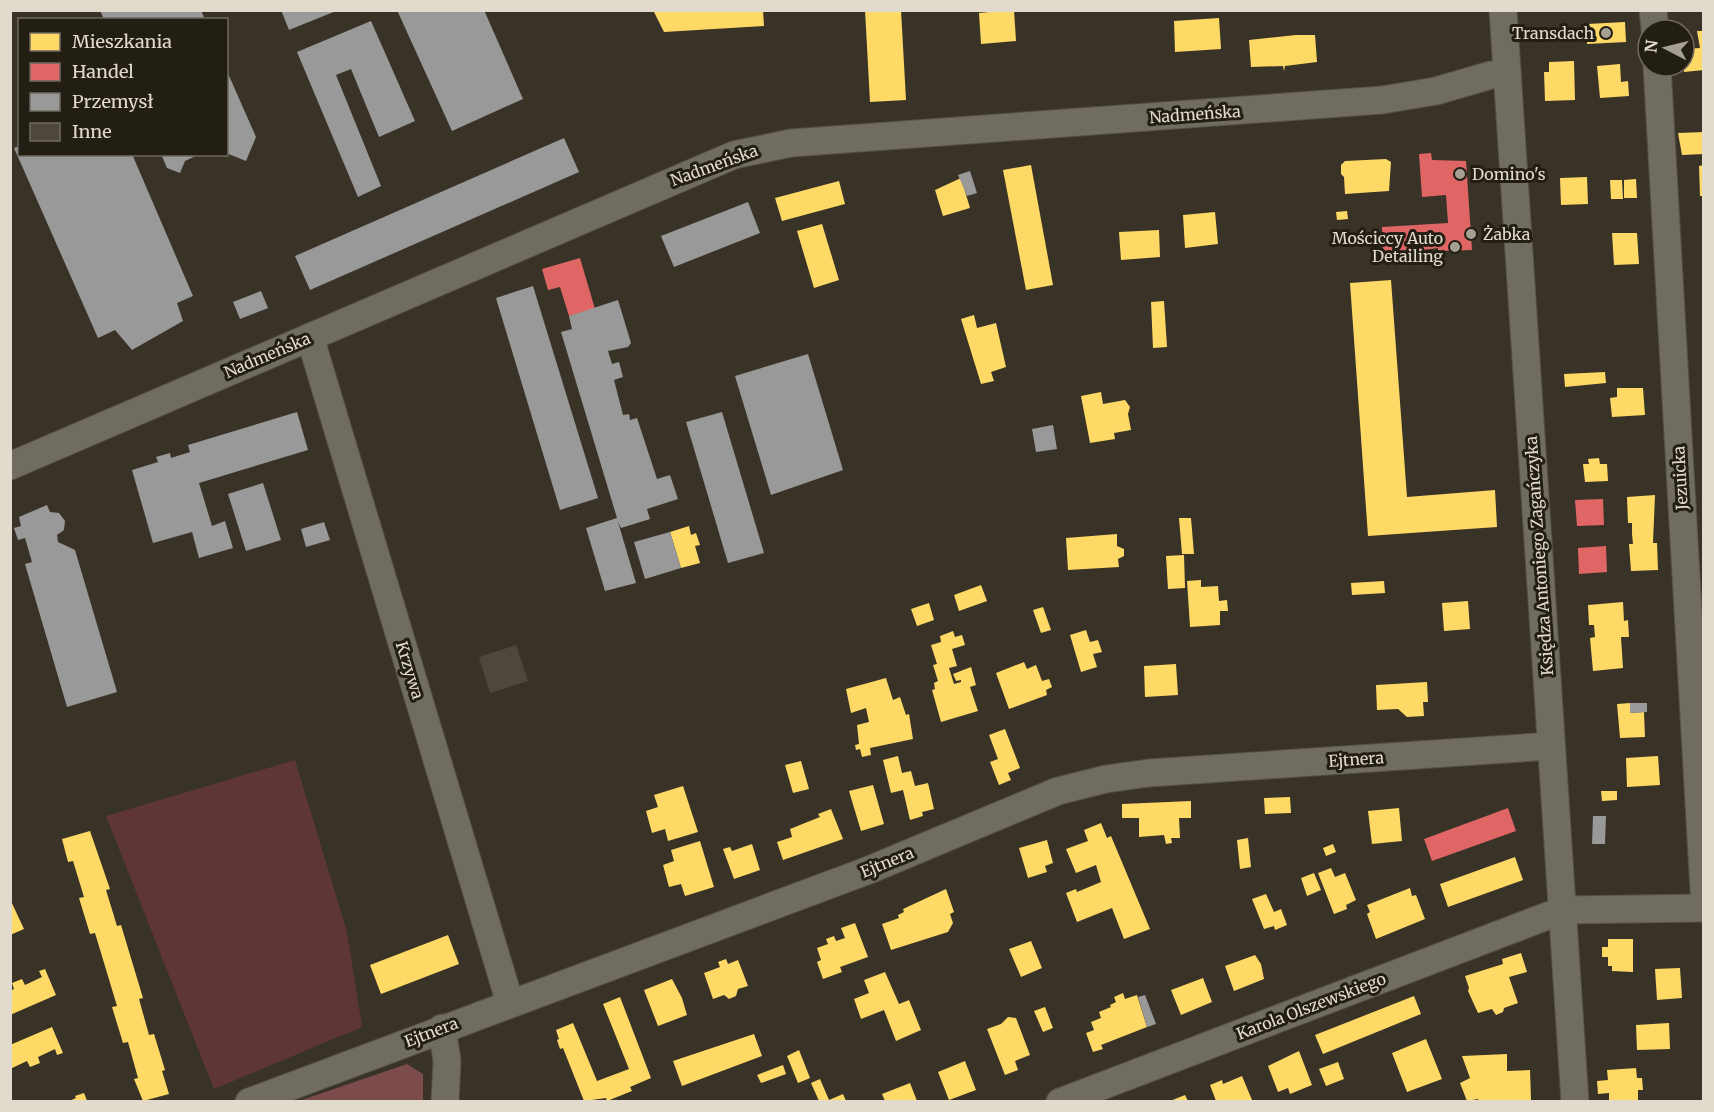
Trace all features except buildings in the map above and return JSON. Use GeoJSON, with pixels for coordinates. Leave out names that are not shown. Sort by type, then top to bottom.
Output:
{"type":"FeatureCollection","features":[{"type":"Feature","properties":{"kind":"street","name":"Księdza Antoniego Zagańczyka"},"geometry":{"type":"LineString","coordinates":[[1503,10],[1575,1101]]}},
{"type":"Feature","properties":{"kind":"street","name":"Nadmeńska"},"geometry":{"type":"LineString","coordinates":[[10,466],[702,167],[762,148],[821,141],[1382,100],[1436,91],[1491,75],[1507,74]]}},
{"type":"Feature","properties":{"kind":"street","name":"Jezuicka"},"geometry":{"type":"LineString","coordinates":[[1658,78],[1704,891]]}},
{"type":"Feature","properties":{"kind":"street","name":"Krzywa"},"geometry":{"type":"LineString","coordinates":[[310,337],[510,1003]]}},
{"type":"Feature","properties":{"kind":"street","name":"Ejtnera"},"geometry":{"type":"LineString","coordinates":[[249,1101],[869,870],[1058,791],[1106,779],[1161,772],[1551,746]]}},
{"type":"Feature","properties":{"kind":"street","name":"Karola Olszewskiego"},"geometry":{"type":"LineString","coordinates":[[1060,1101],[1563,910],[1704,908]]}},
{"type":"Feature","properties":{"kind":"street"},"geometry":{"type":"LineString","coordinates":[[442,1028],[447,1061],[445,1101]]}},
{"type":"Feature","properties":{"kind":"shaded area"},"geometry":{"type":"Polygon","coordinates":[[[295,760],[347,932],[362,1027],[214,1089],[106,816],[295,760]]]}},
{"type":"Feature","properties":{"kind":"shaded area"},"geometry":{"type":"Polygon","coordinates":[[[407,1064],[423,1074],[423,1101],[299,1101],[407,1064]]]}},
{"type":"Feature","properties":{"kind":"place","name":"Transdach"},"geometry":{"type":"Point","coordinates":[1606,33]}},
{"type":"Feature","properties":{"kind":"place","name":"Domino's"},"geometry":{"type":"Point","coordinates":[1460,174]}},
{"type":"Feature","properties":{"kind":"place","name":"Żabka"},"geometry":{"type":"Point","coordinates":[1471,234]}},
{"type":"Feature","properties":{"kind":"place","name":"Mościccy Auto Detailing"},"geometry":{"type":"Point","coordinates":[1455,247]}}]}
